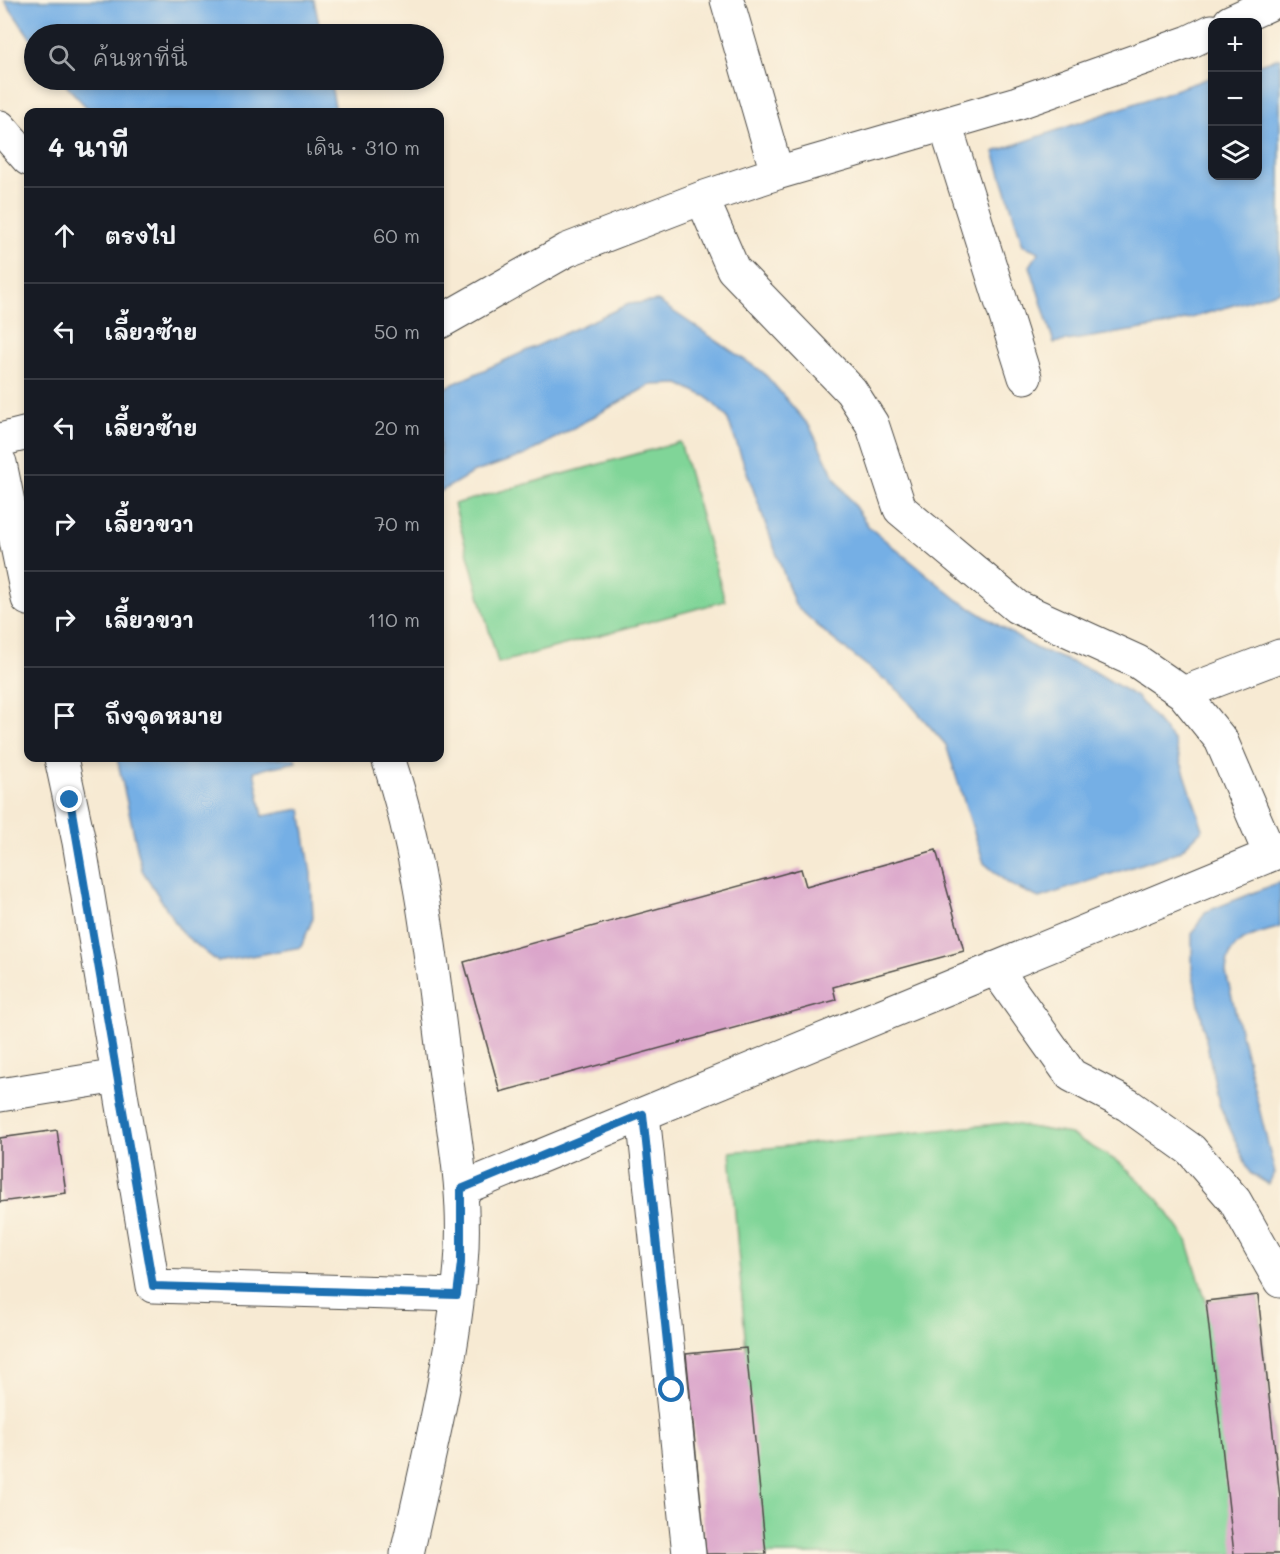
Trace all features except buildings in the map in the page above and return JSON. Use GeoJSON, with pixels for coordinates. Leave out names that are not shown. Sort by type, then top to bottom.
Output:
{"type":"FeatureCollection","features":[{"type":"Feature","properties":{"kind":"street"},"geometry":{"type":"LineString","coordinates":[[727,0],[777,173]]}},
{"type":"Feature","properties":{"kind":"street"},"geometry":{"type":"LineString","coordinates":[[1239,18],[1278,0]]}},
{"type":"Feature","properties":{"kind":"street"},"geometry":{"type":"LineString","coordinates":[[444,320],[567,250],[702,198],[777,173],[1017,103],[1189,42],[1208,33]]}},
{"type":"Feature","properties":{"kind":"street"},"geometry":{"type":"LineString","coordinates":[[945,124],[1025,377]]}},
{"type":"Feature","properties":{"kind":"street"},"geometry":{"type":"LineString","coordinates":[[0,127],[24,154]]}},
{"type":"Feature","properties":{"kind":"street"},"geometry":{"type":"LineString","coordinates":[[461,1189],[1275,853],[1221,740],[1183,693],[1138,662],[1017,607],[900,509],[872,424],[862,408],[851,391],[733,269],[702,198]]}},
{"type":"Feature","properties":{"kind":"street"},"geometry":{"type":"LineString","coordinates":[[0,440],[24,435]]}},
{"type":"Feature","properties":{"kind":"street"},"geometry":{"type":"LineString","coordinates":[[0,463],[24,580]]}},
{"type":"Feature","properties":{"kind":"street"},"geometry":{"type":"LineString","coordinates":[[1183,693],[1280,656]]}},
{"type":"Feature","properties":{"kind":"street"},"geometry":{"type":"LineString","coordinates":[[63,762],[79,842],[153,1286],[457,1295]]}},
{"type":"Feature","properties":{"kind":"street"},"geometry":{"type":"LineString","coordinates":[[389,762],[406,811],[423,897],[461,1189],[461,1263],[457,1295],[445,1376],[407,1554]]}},
{"type":"Feature","properties":{"kind":"street"},"geometry":{"type":"LineString","coordinates":[[995,968],[1071,1075],[1128,1105],[1191,1150],[1235,1201],[1280,1281]]}},
{"type":"Feature","properties":{"kind":"street"},"geometry":{"type":"LineString","coordinates":[[0,1095],[118,1076]]}},
{"type":"Feature","properties":{"kind":"street"},"geometry":{"type":"LineString","coordinates":[[643,1114],[689,1554]]}},
{"type":"Feature","properties":{"kind":"green space"},"geometry":{"type":"Polygon","coordinates":[[[680,442],[725,601],[498,663],[454,504],[680,442]]]}},
{"type":"Feature","properties":{"kind":"green space"},"geometry":{"type":"Polygon","coordinates":[[[1006,1123],[1070,1134],[1120,1163],[1158,1199],[1187,1240],[1206,1301],[1258,1295],[1280,1497],[1280,1554],[706,1554],[746,1348],[730,1152],[1006,1123]]]}},
{"type":"Feature","properties":{"kind":"water"},"geometry":{"type":"Polygon","coordinates":[[[4,0],[314,0],[319,24],[24,24],[24,29],[4,0]]]}},
{"type":"Feature","properties":{"kind":"water"},"geometry":{"type":"Polygon","coordinates":[[[1280,58],[1280,291],[1168,325],[1054,343],[1030,266],[1039,252],[1023,245],[994,152],[1208,78],[1208,180],[1262,180],[1262,63],[1280,58]]]}},
{"type":"Feature","properties":{"kind":"water"},"geometry":{"type":"Polygon","coordinates":[[[70,90],[332,90],[335,108],[87,108],[70,90]]]}},
{"type":"Feature","properties":{"kind":"water"},"geometry":{"type":"Polygon","coordinates":[[[658,301],[764,373],[810,427],[835,478],[869,527],[958,600],[1035,648],[1092,670],[1137,697],[1174,741],[1203,829],[1180,851],[1039,898],[1009,884],[984,863],[946,745],[899,691],[829,636],[795,605],[727,417],[707,397],[679,384],[650,385],[525,455],[472,473],[444,490],[444,388],[629,304],[658,301]]]}},
{"type":"Feature","properties":{"kind":"water"},"geometry":{"type":"Polygon","coordinates":[[[118,762],[296,762],[254,771],[263,816],[301,809],[311,874],[313,918],[301,947],[218,962],[182,933],[142,870],[118,762]]]}},
{"type":"Feature","properties":{"kind":"water"},"geometry":{"type":"Polygon","coordinates":[[[1280,882],[1280,927],[1251,936],[1236,945],[1231,952],[1226,973],[1275,1173],[1268,1184],[1250,1173],[1219,1104],[1192,970],[1192,934],[1205,912],[1280,882]]]}},
{"type":"Feature","properties":{"kind":"route"},"geometry":{"type":"LineString","coordinates":[[70,800],[79,842],[153,1286],[457,1295],[461,1263],[461,1189],[643,1114],[672,1390]]}}]}
